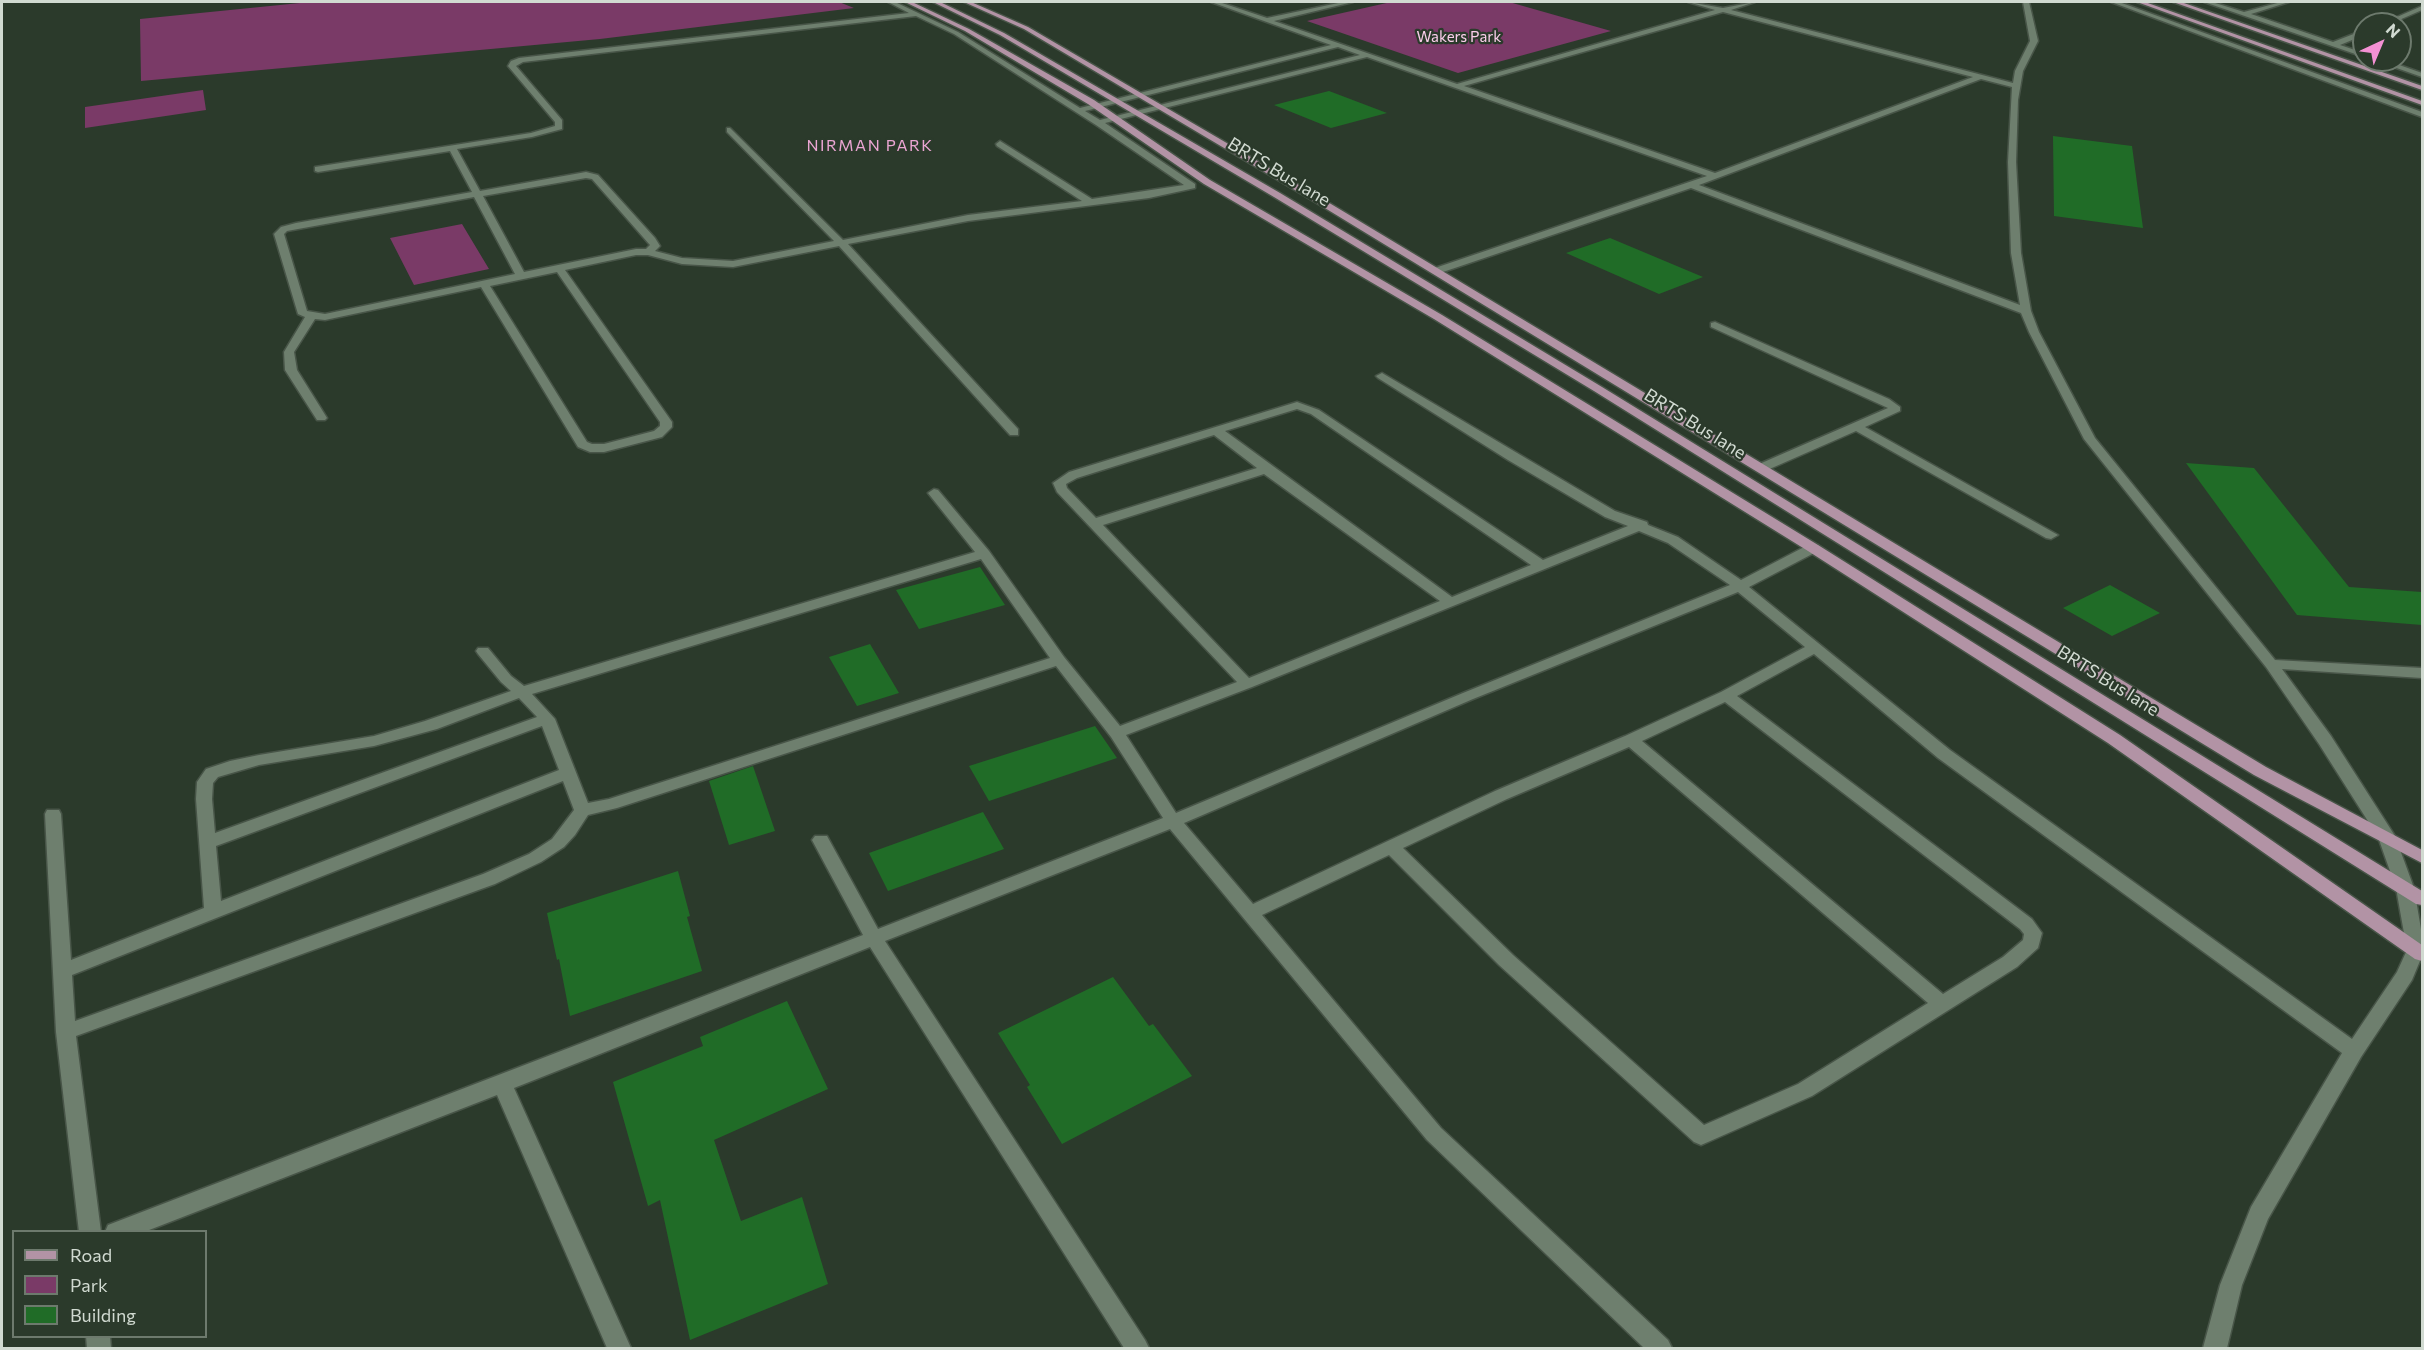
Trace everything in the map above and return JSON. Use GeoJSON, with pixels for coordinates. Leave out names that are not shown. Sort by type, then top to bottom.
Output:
{"type":"FeatureCollection","features":[{"type":"Feature","properties":{"kind":"main road"},"geometry":{"type":"LineString","coordinates":[[908,2],[933,7],[967,30],[1117,118],[1207,182],[1438,317],[1813,548],[2114,739],[2419,952]]}},
{"type":"Feature","properties":{"kind":"main road"},"geometry":{"type":"LineString","coordinates":[[967,2],[1026,28],[1163,108],[2260,771],[2422,857]]}},
{"type":"Feature","properties":{"kind":"main road"},"geometry":{"type":"LineString","coordinates":[[2140,2],[2422,103]]}},
{"type":"Feature","properties":{"kind":"main road"},"geometry":{"type":"LineString","coordinates":[[2176,2],[2422,88]]}},
{"type":"Feature","properties":{"kind":"main road","name":"BRTS Bus lane"},"geometry":{"type":"LineString","coordinates":[[933,7],[1002,34],[1277,195],[1608,395],[2422,899]]}},
{"type":"Feature","properties":{"kind":"street"},"geometry":{"type":"LineString","coordinates":[[648,252],[655,246],[652,240],[595,177],[572,177],[477,194],[284,229],[279,234],[303,314],[311,317],[325,317],[636,252],[648,252],[682,261],[733,264],[978,216],[1149,195],[1192,186],[1099,123],[956,33],[891,2]]}},
{"type":"Feature","properties":{"kind":"street"},"geometry":{"type":"LineString","coordinates":[[1214,2],[1715,176]]}},
{"type":"Feature","properties":{"kind":"street"},"geometry":{"type":"LineString","coordinates":[[1267,20],[1350,2]]}},
{"type":"Feature","properties":{"kind":"street"},"geometry":{"type":"LineString","coordinates":[[1691,2],[2016,86]]}},
{"type":"Feature","properties":{"kind":"street"},"geometry":{"type":"LineString","coordinates":[[1457,86],[1752,2]]}},
{"type":"Feature","properties":{"kind":"street"},"geometry":{"type":"LineString","coordinates":[[2026,2],[2034,41],[2019,71],[2016,86],[2012,162],[2016,241],[2026,311],[2034,332],[2090,439],[2271,664],[2325,740],[2386,836],[2405,888],[2419,952],[2354,1051],[2259,1214],[2231,1285],[2215,1348]]}},
{"type":"Feature","properties":{"kind":"street"},"geometry":{"type":"LineString","coordinates":[[2114,2],[2422,115]]}},
{"type":"Feature","properties":{"kind":"street"},"geometry":{"type":"LineString","coordinates":[[2207,2],[2352,51]]}},
{"type":"Feature","properties":{"kind":"street"},"geometry":{"type":"LineString","coordinates":[[2245,14],[2286,2]]}},
{"type":"Feature","properties":{"kind":"street"},"geometry":{"type":"LineString","coordinates":[[318,170],[532,135],[559,127],[559,122],[512,66],[522,60],[918,14],[933,7]]}},
{"type":"Feature","properties":{"kind":"street"},"geometry":{"type":"LineString","coordinates":[[2333,45],[2352,37]]}},
{"type":"Feature","properties":{"kind":"street"},"geometry":{"type":"LineString","coordinates":[[1078,110],[1340,45]]}},
{"type":"Feature","properties":{"kind":"street"},"geometry":{"type":"LineString","coordinates":[[1099,123],[1368,55]]}},
{"type":"Feature","properties":{"kind":"street"},"geometry":{"type":"LineString","coordinates":[[1436,271],[1691,185],[1978,78]]}},
{"type":"Feature","properties":{"kind":"street"},"geometry":{"type":"LineString","coordinates":[[730,130],[841,243],[1014,432]]}},
{"type":"Feature","properties":{"kind":"street"},"geometry":{"type":"LineString","coordinates":[[1000,144],[1090,202]]}},
{"type":"Feature","properties":{"kind":"street"},"geometry":{"type":"LineString","coordinates":[[453,148],[521,276]]}},
{"type":"Feature","properties":{"kind":"street"},"geometry":{"type":"LineString","coordinates":[[1691,185],[2026,311]]}},
{"type":"Feature","properties":{"kind":"street"},"geometry":{"type":"LineString","coordinates":[[484,284],[582,444],[604,448],[658,434],[666,427],[666,422],[559,268]]}},
{"type":"Feature","properties":{"kind":"street"},"geometry":{"type":"LineString","coordinates":[[311,317],[289,352],[291,369],[321,418]]}},
{"type":"Feature","properties":{"kind":"street"},"geometry":{"type":"LineString","coordinates":[[1715,325],[1884,400],[1896,410],[1761,468]]}},
{"type":"Feature","properties":{"kind":"street"},"geometry":{"type":"LineString","coordinates":[[1383,376],[1512,457],[1610,514],[1642,525],[1673,540],[1740,586],[1944,754],[2354,1051]]}},
{"type":"Feature","properties":{"kind":"street"},"geometry":{"type":"LineString","coordinates":[[1246,684],[1061,489],[1059,483],[1073,475],[1297,405],[1306,407],[1540,566]]}},
{"type":"Feature","properties":{"kind":"street"},"geometry":{"type":"LineString","coordinates":[[1857,427],[2051,535]]}},
{"type":"Feature","properties":{"kind":"street"},"geometry":{"type":"LineString","coordinates":[[1215,430],[1450,602]]}},
{"type":"Feature","properties":{"kind":"street"},"geometry":{"type":"LineString","coordinates":[[1095,523],[1266,469]]}},
{"type":"Feature","properties":{"kind":"street"},"geometry":{"type":"LineString","coordinates":[[934,493],[984,554],[1059,660],[1117,733],[1173,821],[1434,1134],[1660,1348]]}},
{"type":"Feature","properties":{"kind":"street"},"geometry":{"type":"LineString","coordinates":[[1117,733],[1246,684],[1642,525]]}},
{"type":"Feature","properties":{"kind":"street"},"geometry":{"type":"LineString","coordinates":[[121,1230],[502,1084],[1173,821],[1479,691],[1740,586],[1813,548]]}},
{"type":"Feature","properties":{"kind":"street"},"geometry":{"type":"LineString","coordinates":[[213,912],[205,782],[212,773],[230,766],[259,760],[374,741],[431,725],[522,692],[984,554]]}},
{"type":"Feature","properties":{"kind":"street"},"geometry":{"type":"LineString","coordinates":[[1251,913],[1534,780],[1631,740],[1726,695],[1815,648]]}},
{"type":"Feature","properties":{"kind":"street"},"geometry":{"type":"LineString","coordinates":[[483,651],[506,679],[547,718],[582,810]]}},
{"type":"Feature","properties":{"kind":"street"},"geometry":{"type":"LineString","coordinates":[[66,1032],[489,879],[535,858],[558,843],[569,831],[582,810],[611,804],[1059,660]]}},
{"type":"Feature","properties":{"kind":"street"},"geometry":{"type":"LineString","coordinates":[[2271,664],[2422,673]]}},
{"type":"Feature","properties":{"kind":"street"},"geometry":{"type":"LineString","coordinates":[[1391,846],[1506,960],[1701,1136],[1804,1090],[2010,962],[2032,943],[2033,933],[2026,924],[1726,695]]}},
{"type":"Feature","properties":{"kind":"street"},"geometry":{"type":"LineString","coordinates":[[207,843],[547,718]]}},
{"type":"Feature","properties":{"kind":"street"},"geometry":{"type":"LineString","coordinates":[[1631,740],[1943,1005]]}},
{"type":"Feature","properties":{"kind":"street"},"geometry":{"type":"LineString","coordinates":[[62,971],[568,772]]}},
{"type":"Feature","properties":{"kind":"street"},"geometry":{"type":"LineString","coordinates":[[53,814],[66,1032],[90,1230]]}},
{"type":"Feature","properties":{"kind":"street"},"geometry":{"type":"LineString","coordinates":[[821,840],[874,939],[1137,1348]]}},
{"type":"Feature","properties":{"kind":"street"},"geometry":{"type":"LineString","coordinates":[[502,1084],[619,1348]]}},
{"type":"Feature","properties":{"kind":"green space"},"geometry":{"type":"Polygon","coordinates":[[[310,2],[839,2],[854,8],[600,39],[141,81],[140,19],[310,2]]]}},
{"type":"Feature","properties":{"kind":"green space","name":"Wakers Park"},"geometry":{"type":"Polygon","coordinates":[[[1391,2],[1509,2],[1611,31],[1458,73],[1307,21],[1391,2]]]}},
{"type":"Feature","properties":{"kind":"green space"},"geometry":{"type":"Polygon","coordinates":[[[203,90],[206,110],[85,128],[85,107],[203,90]]]}},
{"type":"Feature","properties":{"kind":"green space"},"geometry":{"type":"Polygon","coordinates":[[[462,224],[489,269],[414,285],[390,238],[462,224]]]}},
{"type":"Feature","properties":{"kind":"building"},"geometry":{"type":"Polygon","coordinates":[[[1329,91],[1387,113],[1331,128],[1274,105],[1329,91]]]}},
{"type":"Feature","properties":{"kind":"building"},"geometry":{"type":"Polygon","coordinates":[[[2053,136],[2132,146],[2143,228],[2054,216],[2053,136]]]}},
{"type":"Feature","properties":{"kind":"building"},"geometry":{"type":"Polygon","coordinates":[[[1610,238],[1703,277],[1659,294],[1566,253],[1610,238]]]}},
{"type":"Feature","properties":{"kind":"building"},"geometry":{"type":"Polygon","coordinates":[[[2186,463],[2254,468],[2349,587],[2422,592],[2422,625],[2297,615],[2186,463]]]}},
{"type":"Feature","properties":{"kind":"building"},"geometry":{"type":"Polygon","coordinates":[[[980,567],[1005,605],[919,629],[896,590],[980,567]]]}},
{"type":"Feature","properties":{"kind":"building"},"geometry":{"type":"Polygon","coordinates":[[[2110,585],[2160,613],[2112,636],[2063,608],[2110,585]]]}},
{"type":"Feature","properties":{"kind":"building"},"geometry":{"type":"Polygon","coordinates":[[[870,644],[899,693],[857,706],[829,657],[870,644]]]}},
{"type":"Feature","properties":{"kind":"building"},"geometry":{"type":"Polygon","coordinates":[[[1095,726],[1117,758],[989,801],[969,766],[1095,726]]]}},
{"type":"Feature","properties":{"kind":"building"},"geometry":{"type":"Polygon","coordinates":[[[753,766],[775,831],[729,845],[709,781],[753,766]]]}},
{"type":"Feature","properties":{"kind":"building"},"geometry":{"type":"Polygon","coordinates":[[[983,812],[1004,849],[888,891],[869,853],[983,812]]]}},
{"type":"Feature","properties":{"kind":"building"},"geometry":{"type":"Polygon","coordinates":[[[678,871],[690,916],[687,917],[702,971],[570,1016],[547,913],[678,871]]]}},
{"type":"Feature","properties":{"kind":"building"},"geometry":{"type":"Polygon","coordinates":[[[1113,977],[1149,1026],[1153,1024],[1192,1076],[1062,1144],[1027,1087],[1030,1085],[998,1033],[1113,977]]]}},
{"type":"Feature","properties":{"kind":"building"},"geometry":{"type":"Polygon","coordinates":[[[787,1001],[828,1089],[714,1140],[741,1221],[802,1197],[828,1284],[690,1340],[660,1200],[648,1206],[613,1082],[703,1046],[700,1037],[787,1001]]]}},
{"type":"Feature","properties":{"kind":"district","name":"NIRMAN PARK"},"geometry":{"type":"Point","coordinates":[870,146]}}]}
